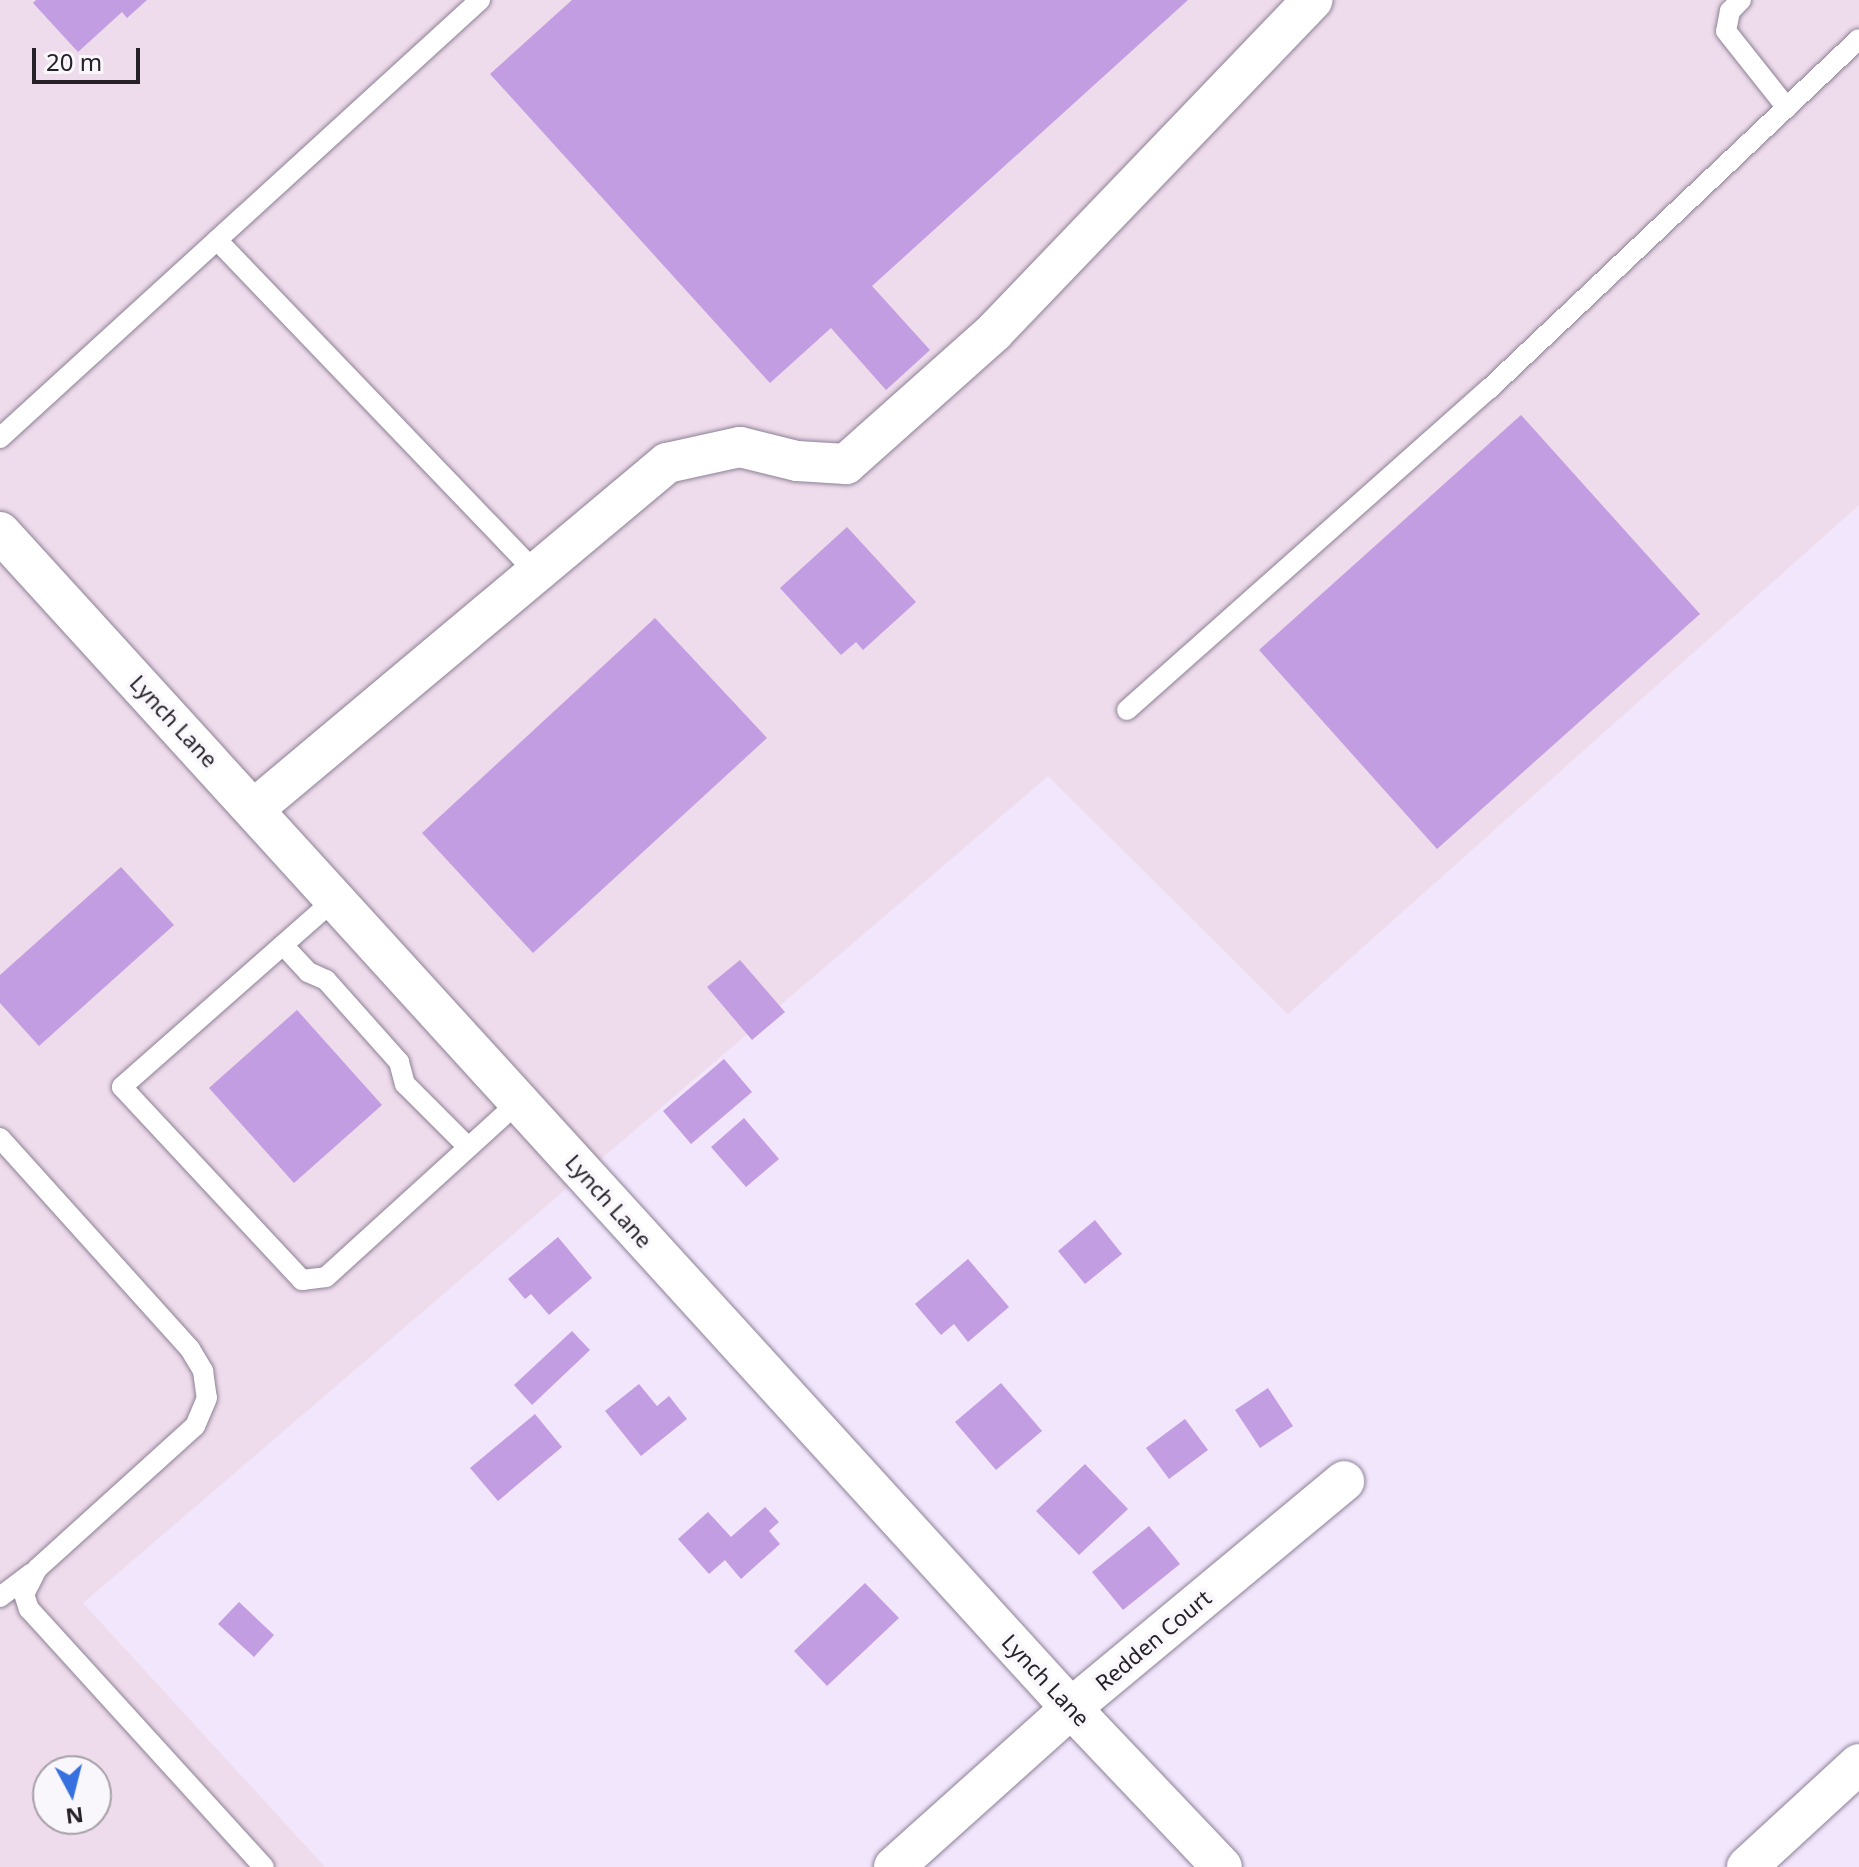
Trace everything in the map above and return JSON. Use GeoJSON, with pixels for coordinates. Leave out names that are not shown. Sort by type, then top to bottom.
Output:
{"type":"FeatureCollection","features":[{"type":"Feature","properties":{"kind":"street"},"geometry":{"type":"LineString","coordinates":[[254,809],[667,463],[740,447],[797,461],[846,464],[994,332],[1312,0]]}},
{"type":"Feature","properties":{"kind":"street","name":"Lynch Lane"},"geometry":{"type":"LineString","coordinates":[[0,532],[1071,1708],[1222,1867]]}},
{"type":"Feature","properties":{"kind":"street","name":"Redden Court"},"geometry":{"type":"LineString","coordinates":[[894,1867],[1071,1708],[1344,1481]]}},
{"type":"Feature","properties":{"kind":"street"},"geometry":{"type":"LineString","coordinates":[[1747,1867],[1859,1764]]}},
{"type":"Feature","properties":{"kind":"lane"},"geometry":{"type":"LineString","coordinates":[[0,438],[480,0]]}},
{"type":"Feature","properties":{"kind":"lane"},"geometry":{"type":"LineString","coordinates":[[1741,0],[1730,11],[1726,31],[1787,108]]}},
{"type":"Feature","properties":{"kind":"lane"},"geometry":{"type":"LineString","coordinates":[[1127,710],[1496,383],[1859,39]]}},
{"type":"Feature","properties":{"kind":"lane"},"geometry":{"type":"LineString","coordinates":[[217,240],[536,573]]}},
{"type":"Feature","properties":{"kind":"lane"},"geometry":{"type":"LineString","coordinates":[[335,899],[122,1087],[302,1280],[326,1277],[518,1102]]}},
{"type":"Feature","properties":{"kind":"lane"},"geometry":{"type":"LineString","coordinates":[[283,945],[308,972],[326,980],[399,1062],[405,1084],[468,1147]]}},
{"type":"Feature","properties":{"kind":"lane"},"geometry":{"type":"LineString","coordinates":[[0,1138],[172,1326],[203,1371],[207,1398],[195,1426],[37,1569],[0,1597]]}},
{"type":"Feature","properties":{"kind":"lane"},"geometry":{"type":"LineString","coordinates":[[37,1569],[24,1594],[29,1609],[264,1867]]}},
{"type":"Feature","properties":{"kind":"shaded area"},"geometry":{"type":"Polygon","coordinates":[[[0,0],[1859,0],[1859,505],[1288,1014],[1048,776],[83,1603],[325,1867],[0,1867],[0,0]]]}},
{"type":"Feature","properties":{"kind":"building"},"geometry":{"type":"Polygon","coordinates":[[[36,0],[147,0],[127,18],[122,12],[78,52],[33,3],[36,0]]]}},
{"type":"Feature","properties":{"kind":"building"},"geometry":{"type":"Polygon","coordinates":[[[572,0],[1188,0],[872,286],[930,350],[886,390],[831,328],[770,383],[490,74],[572,0]]]}},
{"type":"Feature","properties":{"kind":"building"},"geometry":{"type":"Polygon","coordinates":[[[1521,415],[1700,614],[1437,849],[1259,650],[1521,415]]]}},
{"type":"Feature","properties":{"kind":"building"},"geometry":{"type":"Polygon","coordinates":[[[847,527],[916,602],[863,650],[856,642],[841,655],[780,588],[847,527]]]}},
{"type":"Feature","properties":{"kind":"building"},"geometry":{"type":"Polygon","coordinates":[[[655,618],[767,738],[533,953],[422,833],[655,618]]]}},
{"type":"Feature","properties":{"kind":"building"},"geometry":{"type":"Polygon","coordinates":[[[121,867],[174,925],[39,1046],[0,1003],[0,975],[121,867]]]}},
{"type":"Feature","properties":{"kind":"building"},"geometry":{"type":"Polygon","coordinates":[[[740,960],[785,1012],[752,1040],[707,987],[740,960]]]}},
{"type":"Feature","properties":{"kind":"building"},"geometry":{"type":"Polygon","coordinates":[[[297,1010],[382,1105],[294,1183],[209,1088],[297,1010]]]}},
{"type":"Feature","properties":{"kind":"building"},"geometry":{"type":"Polygon","coordinates":[[[724,1059],[752,1092],[691,1144],[663,1111],[724,1059]]]}},
{"type":"Feature","properties":{"kind":"building"},"geometry":{"type":"Polygon","coordinates":[[[744,1118],[779,1159],[746,1187],[711,1147],[744,1118]]]}},
{"type":"Feature","properties":{"kind":"building"},"geometry":{"type":"Polygon","coordinates":[[[1095,1220],[1122,1254],[1085,1284],[1058,1251],[1095,1220]]]}},
{"type":"Feature","properties":{"kind":"building"},"geometry":{"type":"Polygon","coordinates":[[[558,1237],[592,1278],[549,1315],[531,1294],[525,1299],[508,1279],[558,1237]]]}},
{"type":"Feature","properties":{"kind":"building"},"geometry":{"type":"Polygon","coordinates":[[[968,1259],[1009,1307],[968,1342],[954,1324],[941,1335],[915,1304],[968,1259]]]}},
{"type":"Feature","properties":{"kind":"building"},"geometry":{"type":"Polygon","coordinates":[[[572,1331],[590,1350],[532,1405],[514,1385],[572,1331]]]}},
{"type":"Feature","properties":{"kind":"building"},"geometry":{"type":"Polygon","coordinates":[[[1001,1383],[1042,1431],[996,1470],[955,1422],[1001,1383]]]}},
{"type":"Feature","properties":{"kind":"building"},"geometry":{"type":"Polygon","coordinates":[[[639,1384],[657,1406],[669,1396],[687,1419],[641,1456],[605,1411],[639,1384]]]}},
{"type":"Feature","properties":{"kind":"building"},"geometry":{"type":"Polygon","coordinates":[[[1268,1388],[1293,1426],[1260,1448],[1235,1410],[1268,1388]]]}},
{"type":"Feature","properties":{"kind":"building"},"geometry":{"type":"Polygon","coordinates":[[[535,1414],[562,1447],[498,1501],[470,1468],[535,1414]]]}},
{"type":"Feature","properties":{"kind":"building"},"geometry":{"type":"Polygon","coordinates":[[[1185,1419],[1208,1450],[1169,1479],[1146,1448],[1185,1419]]]}},
{"type":"Feature","properties":{"kind":"building"},"geometry":{"type":"Polygon","coordinates":[[[1085,1464],[1128,1509],[1079,1555],[1036,1511],[1085,1464]]]}},
{"type":"Feature","properties":{"kind":"building"},"geometry":{"type":"Polygon","coordinates":[[[765,1507],[779,1522],[769,1531],[780,1544],[741,1579],[725,1560],[709,1574],[678,1539],[708,1512],[731,1537],[765,1507]]]}},
{"type":"Feature","properties":{"kind":"building"},"geometry":{"type":"Polygon","coordinates":[[[1149,1526],[1180,1564],[1123,1610],[1092,1572],[1149,1526]]]}},
{"type":"Feature","properties":{"kind":"building"},"geometry":{"type":"Polygon","coordinates":[[[865,1583],[899,1618],[827,1686],[794,1651],[865,1583]]]}},
{"type":"Feature","properties":{"kind":"building"},"geometry":{"type":"Polygon","coordinates":[[[239,1602],[274,1635],[254,1657],[218,1624],[239,1602]]]}}]}
